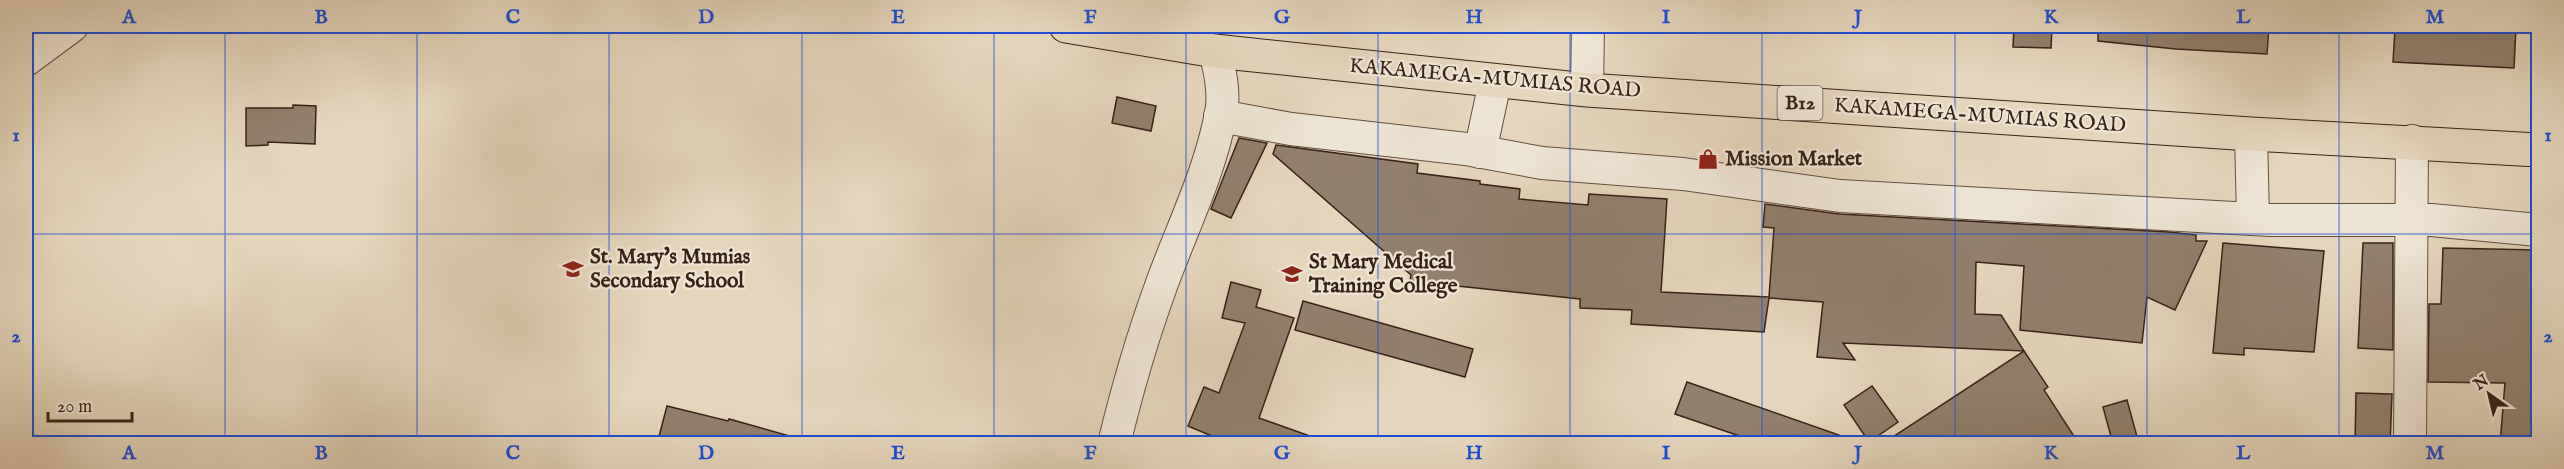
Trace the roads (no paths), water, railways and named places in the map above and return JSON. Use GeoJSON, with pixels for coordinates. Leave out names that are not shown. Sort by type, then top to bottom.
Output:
{"type":"FeatureCollection","features":[{"type":"Feature","properties":{"kind":"highway","name":"KAKAMEGA-MUMIAS ROAD"},"geometry":{"type":"LineString","coordinates":[[1066,26],[1215,51],[1587,90],[2251,134],[2412,141],[2538,150]]}},
{"type":"Feature","properties":{"kind":"street"},"geometry":{"type":"LineString","coordinates":[[26,60],[72,26]]}},
{"type":"Feature","properties":{"kind":"street"},"geometry":{"type":"LineString","coordinates":[[1587,90],[1588,26]]}},
{"type":"Feature","properties":{"kind":"street"},"geometry":{"type":"LineString","coordinates":[[1114,444],[1130,374],[1161,284],[1197,198],[1220,116],[1221,80],[1215,51]]}},
{"type":"Feature","properties":{"kind":"street"},"geometry":{"type":"LineString","coordinates":[[1480,152],[1495,82]]}},
{"type":"Feature","properties":{"kind":"street"},"geometry":{"type":"LineString","coordinates":[[1220,116],[1290,129],[1480,152],[1542,163],[1683,174],[1840,196],[2253,219],[2432,220],[2538,231]]}},
{"type":"Feature","properties":{"kind":"street"},"geometry":{"type":"LineString","coordinates":[[2251,134],[2253,219]]}},
{"type":"Feature","properties":{"kind":"street"},"geometry":{"type":"LineString","coordinates":[[2410,444],[2412,141]]}},
{"type":"Feature","properties":{"kind":"place","name":"Mission Market"},"geometry":{"type":"Point","coordinates":[1708,159]}},
{"type":"Feature","properties":{"kind":"place","name":"St. Mary's Mumias Secondary School"},"geometry":{"type":"Point","coordinates":[573,269]}},
{"type":"Feature","properties":{"kind":"place","name":"St Mary Medical Training College"},"geometry":{"type":"Point","coordinates":[1292,274]}}]}
